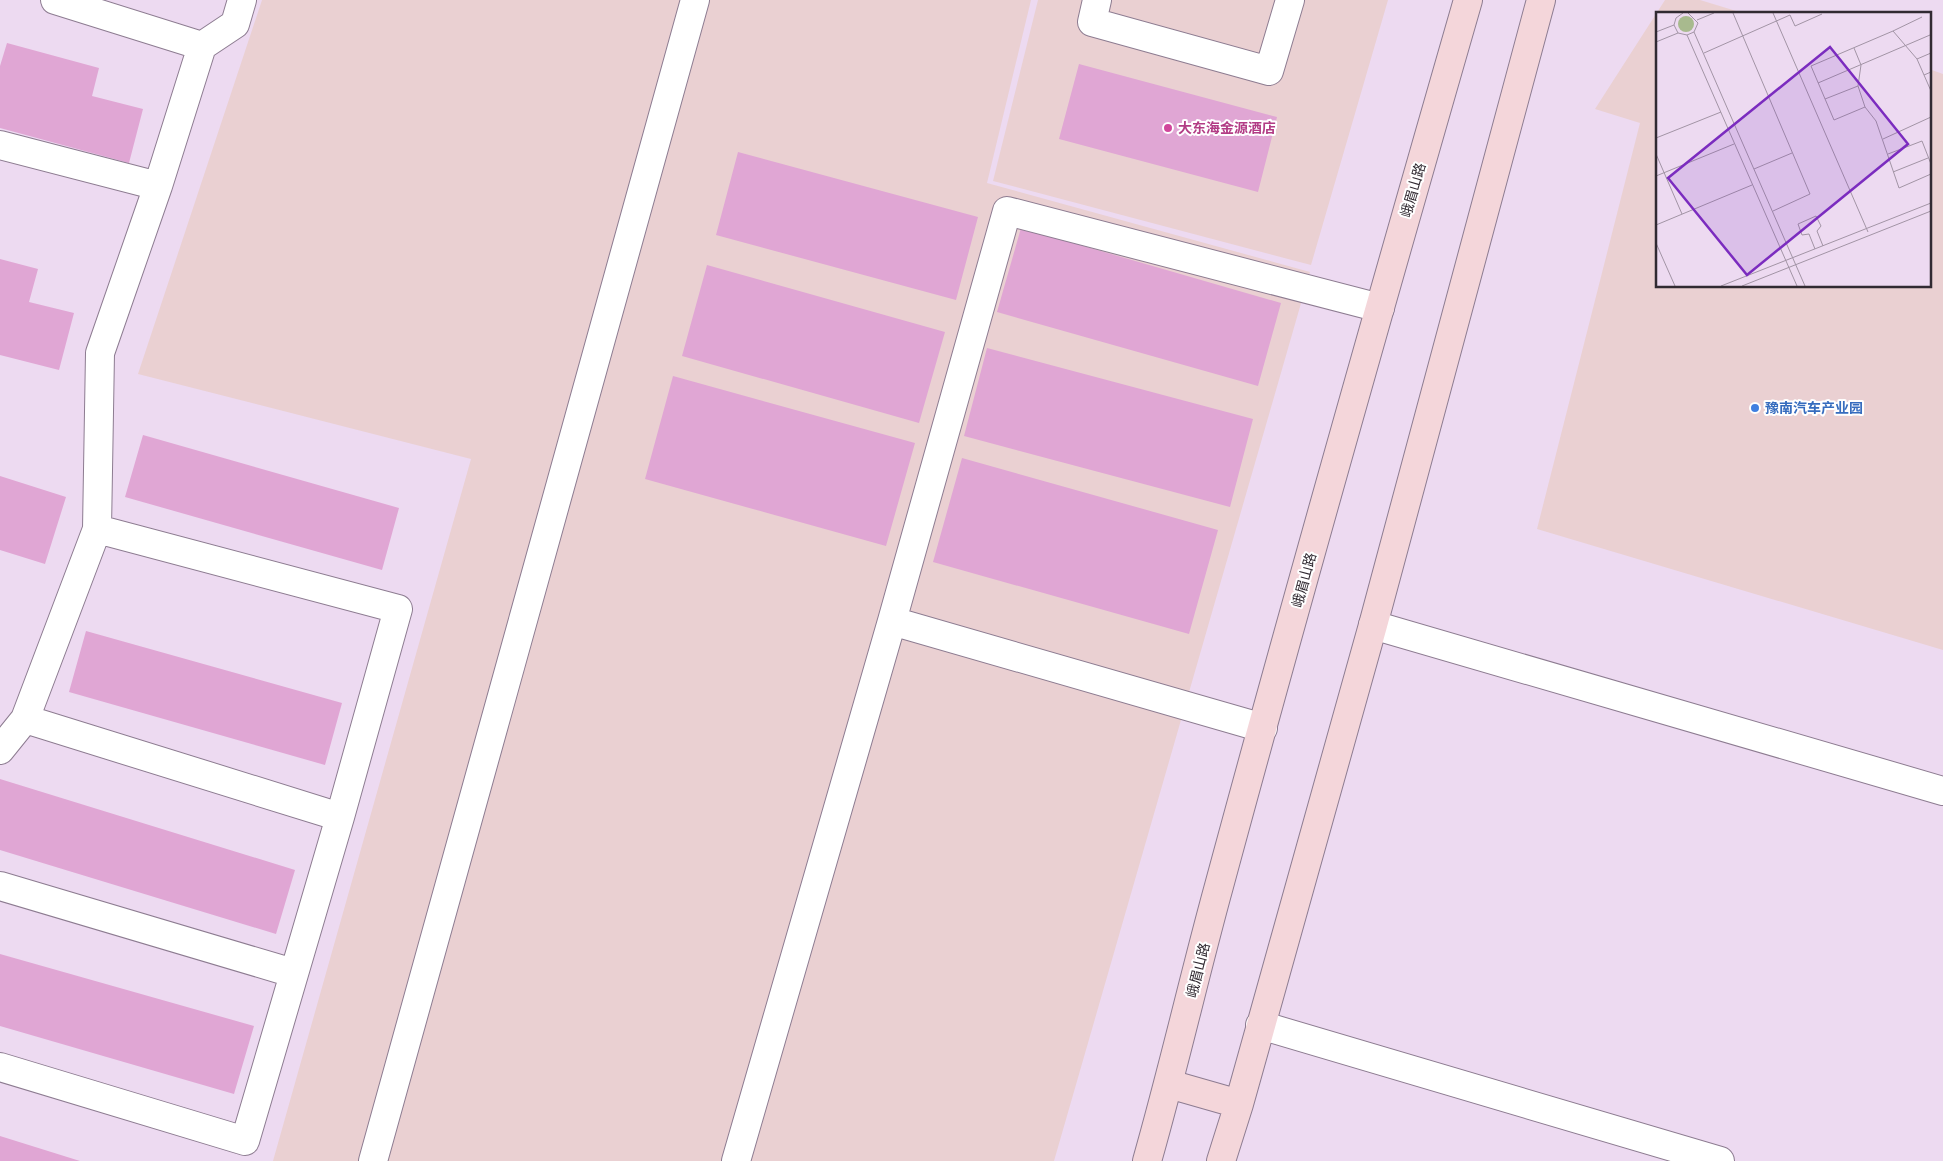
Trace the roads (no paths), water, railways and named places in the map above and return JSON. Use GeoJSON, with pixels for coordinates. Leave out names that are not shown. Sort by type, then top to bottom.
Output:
{"type":"FeatureCollection","features":[{"type":"Feature","properties":{"kind":"street"},"geometry":{"type":"LineString","coordinates":[[55,0],[202,46]]}},
{"type":"Feature","properties":{"kind":"street"},"geometry":{"type":"LineString","coordinates":[[0,750],[24,719],[97,528],[100,353],[158,186],[202,46],[235,24],[242,0]]}},
{"type":"Feature","properties":{"kind":"street"},"geometry":{"type":"LineString","coordinates":[[373,1161],[695,0]]}},
{"type":"Feature","properties":{"kind":"street"},"geometry":{"type":"LineString","coordinates":[[1097,0],[1092,22],[1269,71],[1290,0]]}},
{"type":"Feature","properties":{"kind":"street","name":"峨眉山路"},"geometry":{"type":"LineString","coordinates":[[1147,1161],[1169,1084],[1219,887],[1468,0]]}},
{"type":"Feature","properties":{"kind":"street"},"geometry":{"type":"LineString","coordinates":[[1221,1161],[1239,1104],[1373,626],[1541,0]]}},
{"type":"Feature","properties":{"kind":"street"},"geometry":{"type":"LineString","coordinates":[[0,145],[158,186]]}},
{"type":"Feature","properties":{"kind":"street"},"geometry":{"type":"LineString","coordinates":[[736,1161],[892,621],[1007,211],[1380,308]]}},
{"type":"Feature","properties":{"kind":"street"},"geometry":{"type":"LineString","coordinates":[[0,1067],[244,1141],[340,816],[398,609],[97,528]]}},
{"type":"Feature","properties":{"kind":"street"},"geometry":{"type":"LineString","coordinates":[[892,621],[1263,728]]}},
{"type":"Feature","properties":{"kind":"street"},"geometry":{"type":"LineString","coordinates":[[1373,626],[1943,791]]}},
{"type":"Feature","properties":{"kind":"street"},"geometry":{"type":"LineString","coordinates":[[24,719],[340,816]]}},
{"type":"Feature","properties":{"kind":"street"},"geometry":{"type":"LineString","coordinates":[[0,886],[293,973]]}},
{"type":"Feature","properties":{"kind":"street"},"geometry":{"type":"LineString","coordinates":[[1260,1025],[1720,1161]]}},
{"type":"Feature","properties":{"kind":"street"},"geometry":{"type":"LineString","coordinates":[[1169,1084],[1239,1104]]}},
{"type":"Feature","properties":{"kind":"place","name":"大东海金源酒店"},"geometry":{"type":"Point","coordinates":[1168,128]}},
{"type":"Feature","properties":{"kind":"place","name":"豫南汽车产业园"},"geometry":{"type":"Point","coordinates":[1755,408]}}]}
